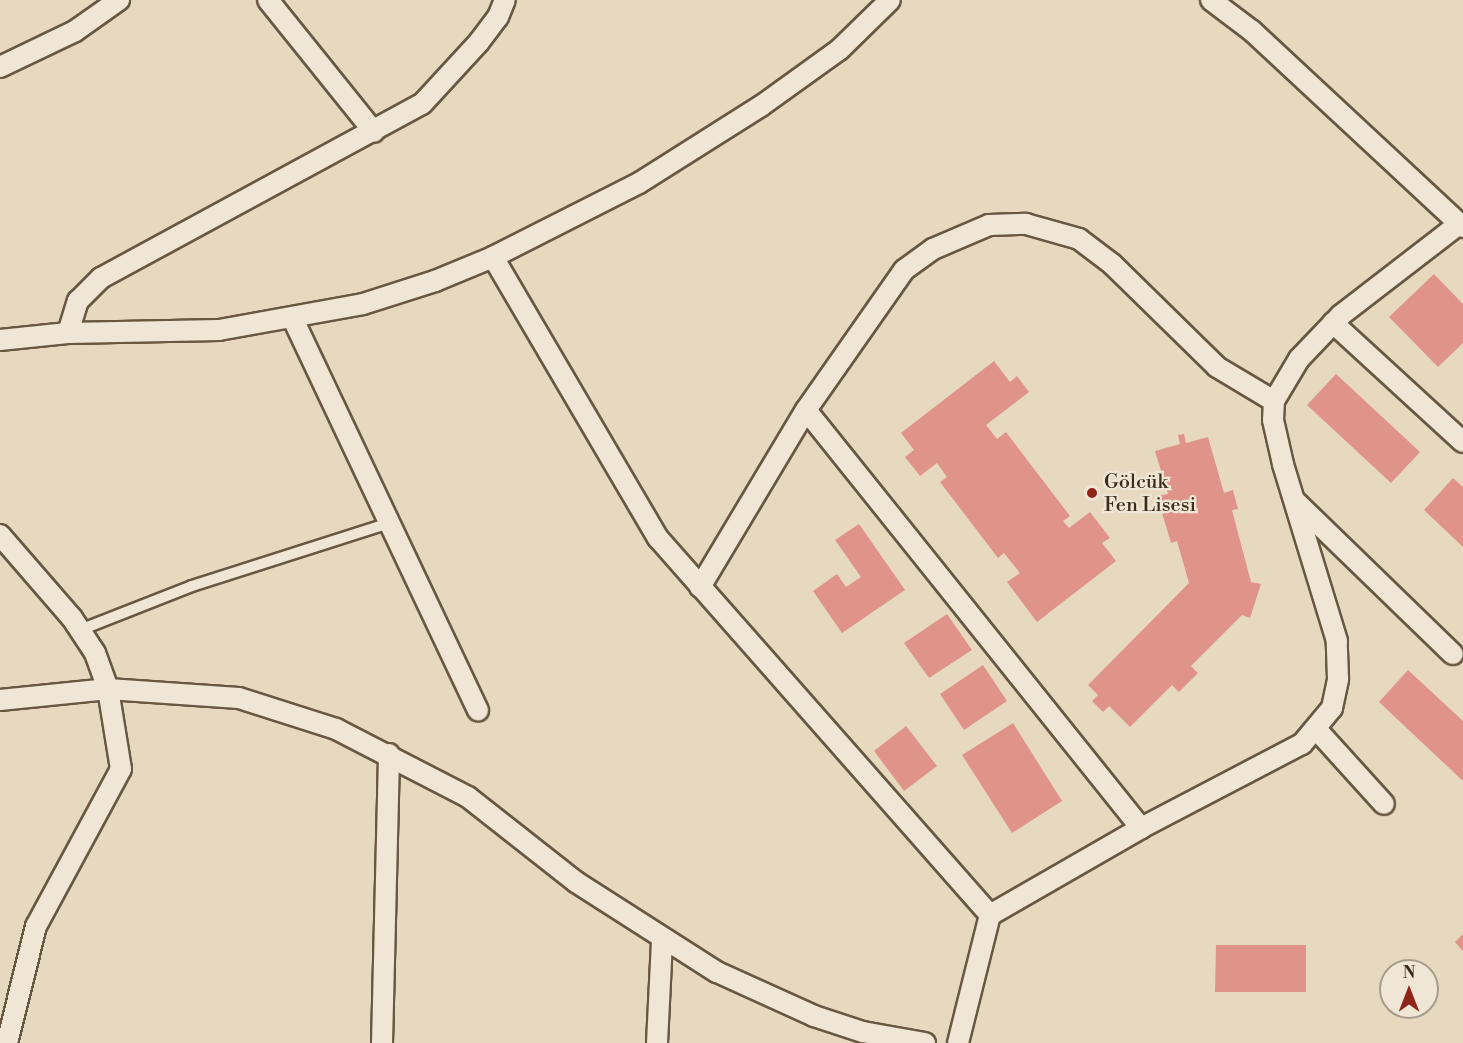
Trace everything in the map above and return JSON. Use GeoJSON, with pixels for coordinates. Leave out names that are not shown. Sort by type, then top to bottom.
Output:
{"type":"FeatureCollection","features":[{"type":"Feature","properties":{"kind":"street"},"geometry":{"type":"LineString","coordinates":[[0,67],[75,31],[119,0]]}},
{"type":"Feature","properties":{"kind":"street"},"geometry":{"type":"LineString","coordinates":[[268,0],[374,132]]}},
{"type":"Feature","properties":{"kind":"street"},"geometry":{"type":"LineString","coordinates":[[68,333],[78,301],[101,278],[422,104],[456,70],[498,17],[505,0]]}},
{"type":"Feature","properties":{"kind":"street"},"geometry":{"type":"LineString","coordinates":[[0,340],[68,333],[219,330],[293,319],[363,304],[492,257],[639,183],[760,106],[839,50],[890,0]]}},
{"type":"Feature","properties":{"kind":"street"},"geometry":{"type":"LineString","coordinates":[[958,1043],[990,915],[1142,828],[1284,754],[1316,729],[1332,708],[1338,679],[1337,641],[1273,420],[1274,401],[1299,359],[1333,323],[1461,226],[1252,32],[1212,0]]}},
{"type":"Feature","properties":{"kind":"street"},"geometry":{"type":"LineString","coordinates":[[700,587],[806,410],[904,270],[933,249],[989,225],[1006,222],[1049,227],[1078,239],[1119,271],[1217,367],[1274,401]]}},
{"type":"Feature","properties":{"kind":"street"},"geometry":{"type":"LineString","coordinates":[[492,257],[658,538],[990,915]]}},
{"type":"Feature","properties":{"kind":"street"},"geometry":{"type":"LineString","coordinates":[[293,319],[478,711]]}},
{"type":"Feature","properties":{"kind":"street"},"geometry":{"type":"LineString","coordinates":[[1333,323],[1463,442]]}},
{"type":"Feature","properties":{"kind":"street"},"geometry":{"type":"LineString","coordinates":[[806,410],[1142,828]]}},
{"type":"Feature","properties":{"kind":"street"},"geometry":{"type":"LineString","coordinates":[[1295,501],[1453,654]]}},
{"type":"Feature","properties":{"kind":"street"},"geometry":{"type":"LineString","coordinates":[[0,535],[80,630],[95,653],[108,690],[121,769],[36,926],[8,1043]]}},
{"type":"Feature","properties":{"kind":"street"},"geometry":{"type":"LineString","coordinates":[[0,700],[108,690],[239,698],[336,729],[389,754],[468,797],[576,882],[662,941],[760,994],[862,1032],[925,1043]]}},
{"type":"Feature","properties":{"kind":"street"},"geometry":{"type":"LineString","coordinates":[[1316,729],[1384,804]]}},
{"type":"Feature","properties":{"kind":"street"},"geometry":{"type":"LineString","coordinates":[[382,1043],[389,754]]}},
{"type":"Feature","properties":{"kind":"street"},"geometry":{"type":"LineString","coordinates":[[657,1043],[662,941]]}},
{"type":"Feature","properties":{"kind":"lane"},"geometry":{"type":"LineString","coordinates":[[80,630],[192,586],[389,523]]}},
{"type":"Feature","properties":{"kind":"building"},"geometry":{"type":"Polygon","coordinates":[[[1434,274],[1463,304],[1463,343],[1438,367],[1389,317],[1434,274]]]}},
{"type":"Feature","properties":{"kind":"building"},"geometry":{"type":"Polygon","coordinates":[[[994,361],[1010,382],[1017,376],[1029,392],[986,425],[997,439],[1006,432],[1070,516],[1063,521],[1069,528],[1090,512],[1110,538],[1102,543],[1116,561],[1037,622],[1007,582],[1020,573],[1004,553],[998,558],[940,482],[947,477],[937,463],[920,476],[905,457],[914,450],[901,433],[994,361]]]}},
{"type":"Feature","properties":{"kind":"building"},"geometry":{"type":"Polygon","coordinates":[[[1336,374],[1420,452],[1391,483],[1307,405],[1336,374]]]}},
{"type":"Feature","properties":{"kind":"building"},"geometry":{"type":"Polygon","coordinates":[[[1184,434],[1186,443],[1208,437],[1224,493],[1233,490],[1238,509],[1232,510],[1251,582],[1261,584],[1250,618],[1242,615],[1191,666],[1198,673],[1179,692],[1172,685],[1130,727],[1109,706],[1103,712],[1092,701],[1098,695],[1088,685],[1189,583],[1177,541],[1171,543],[1157,496],[1168,494],[1155,451],[1180,444],[1178,435],[1184,434]]]}},
{"type":"Feature","properties":{"kind":"building"},"geometry":{"type":"Polygon","coordinates":[[[1453,478],[1463,487],[1463,547],[1424,510],[1453,478]]]}},
{"type":"Feature","properties":{"kind":"building"},"geometry":{"type":"Polygon","coordinates":[[[859,524],[905,590],[842,633],[813,591],[837,574],[846,587],[861,577],[835,540],[859,524]]]}},
{"type":"Feature","properties":{"kind":"building"},"geometry":{"type":"Polygon","coordinates":[[[947,614],[972,650],[929,678],[904,643],[947,614]]]}},
{"type":"Feature","properties":{"kind":"building"},"geometry":{"type":"Polygon","coordinates":[[[983,665],[1007,701],[964,730],[940,694],[983,665]]]}},
{"type":"Feature","properties":{"kind":"building"},"geometry":{"type":"Polygon","coordinates":[[[1408,670],[1463,721],[1463,781],[1379,702],[1408,670]]]}},
{"type":"Feature","properties":{"kind":"building"},"geometry":{"type":"Polygon","coordinates":[[[1013,723],[1062,801],[1012,833],[962,755],[1013,723]]]}},
{"type":"Feature","properties":{"kind":"building"},"geometry":{"type":"Polygon","coordinates":[[[906,726],[937,766],[904,791],[874,751],[906,726]]]}},
{"type":"Feature","properties":{"kind":"building"},"geometry":{"type":"Polygon","coordinates":[[[1463,934],[1463,951],[1455,942],[1463,934]]]}},
{"type":"Feature","properties":{"kind":"building"},"geometry":{"type":"Polygon","coordinates":[[[1216,945],[1306,945],[1306,992],[1215,992],[1216,945]]]}},
{"type":"Feature","properties":{"kind":"place","name":"Gölcük Fen Lisesi"},"geometry":{"type":"Point","coordinates":[1092,493]}}]}
